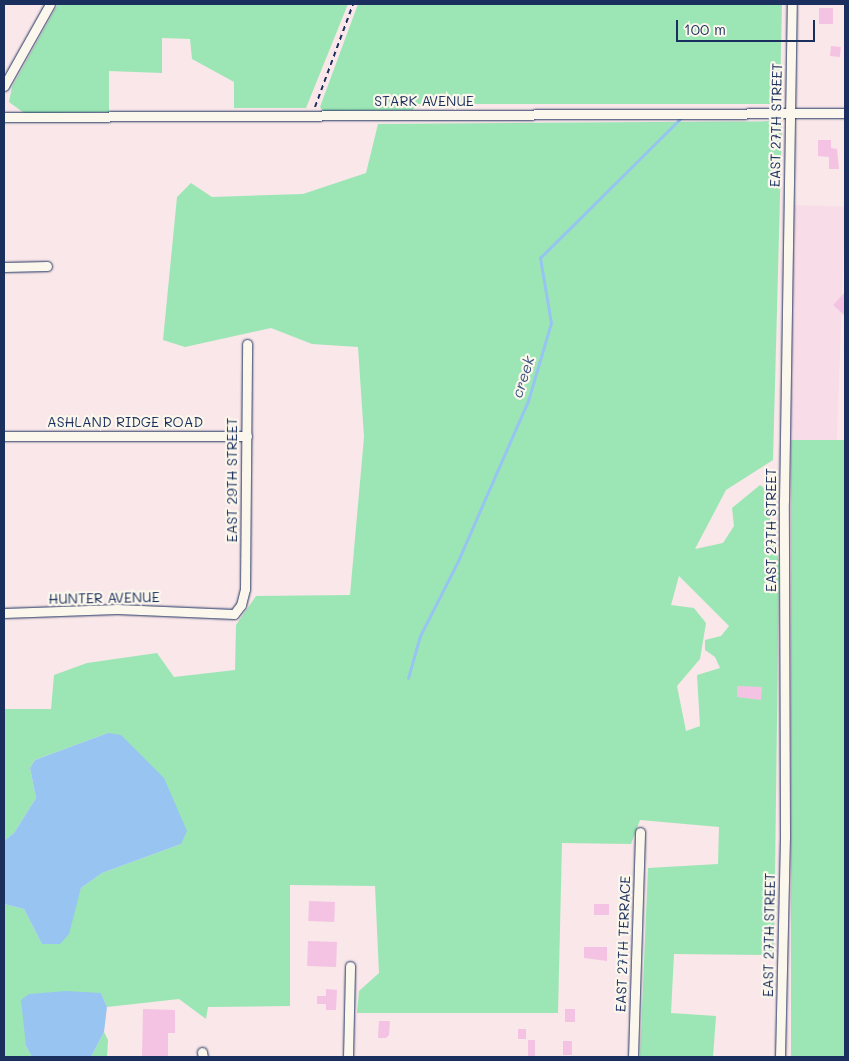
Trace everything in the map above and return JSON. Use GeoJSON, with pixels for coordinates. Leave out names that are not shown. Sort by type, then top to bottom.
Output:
{"type":"FeatureCollection","features":[{"type":"Feature","properties":{"kind":"street"},"geometry":{"type":"LineString","coordinates":[[4,86],[50,4]]}},
{"type":"Feature","properties":{"kind":"street","name":"EAST 27TH STREET"},"geometry":{"type":"LineString","coordinates":[[780,1057],[785,836],[784,501],[792,4]]}},
{"type":"Feature","properties":{"kind":"street","name":"STARK AVENUE"},"geometry":{"type":"LineString","coordinates":[[4,117],[845,113]]}},
{"type":"Feature","properties":{"kind":"street"},"geometry":{"type":"LineString","coordinates":[[4,267],[47,266]]}},
{"type":"Feature","properties":{"kind":"street","name":"EAST 29TH STREET"},"geometry":{"type":"LineString","coordinates":[[234,614],[241,604],[245,589],[247,344]]}},
{"type":"Feature","properties":{"kind":"street","name":"ASHLAND RIDGE ROAD"},"geometry":{"type":"LineString","coordinates":[[4,436],[247,436]]}},
{"type":"Feature","properties":{"kind":"street","name":"HUNTER AVENUE"},"geometry":{"type":"LineString","coordinates":[[4,613],[117,609],[234,614]]}},
{"type":"Feature","properties":{"kind":"street","name":"EAST 27TH TERRACE"},"geometry":{"type":"LineString","coordinates":[[633,1057],[640,832]]}},
{"type":"Feature","properties":{"kind":"street"},"geometry":{"type":"LineString","coordinates":[[348,1057],[350,966]]}},
{"type":"Feature","properties":{"kind":"path"},"geometry":{"type":"LineString","coordinates":[[312,115],[353,4]]}},
{"type":"Feature","properties":{"kind":"shaded area"},"geometry":{"type":"Polygon","coordinates":[[[794,205],[845,207],[837,443],[786,441],[794,205]]]}},
{"type":"Feature","properties":{"kind":"green space"},"geometry":{"type":"Polygon","coordinates":[[[58,4],[348,4],[306,108],[234,108],[234,82],[192,59],[190,39],[162,38],[162,73],[109,71],[109,112],[24,113],[9,102],[12,87],[58,4]]]}},
{"type":"Feature","properties":{"kind":"green space"},"geometry":{"type":"Polygon","coordinates":[[[358,4],[782,4],[780,97],[773,104],[415,104],[413,110],[323,111],[320,107],[358,4]]]}},
{"type":"Feature","properties":{"kind":"green space"},"geometry":{"type":"Polygon","coordinates":[[[782,121],[773,460],[726,490],[695,549],[723,543],[734,526],[732,508],[760,485],[768,491],[771,533],[763,543],[776,546],[779,565],[774,955],[674,954],[671,1013],[716,1016],[713,1057],[640,1057],[648,868],[718,864],[719,827],[640,820],[631,844],[562,843],[558,1013],[357,1013],[359,991],[379,973],[375,886],[290,885],[290,1006],[208,1007],[206,1019],[179,999],[107,1007],[101,993],[26,1046],[32,1057],[4,1057],[4,904],[24,909],[42,944],[74,909],[81,888],[102,873],[181,844],[108,733],[35,760],[30,768],[36,798],[14,833],[4,841],[4,709],[51,709],[54,675],[87,663],[157,653],[174,677],[235,670],[236,625],[256,596],[350,595],[364,437],[358,347],[312,344],[271,328],[185,347],[163,340],[177,197],[191,183],[212,197],[303,194],[366,173],[378,124],[782,121]],[[679,576],[671,605],[694,608],[706,623],[700,659],[677,686],[686,731],[700,726],[697,675],[720,668],[715,657],[705,650],[705,640],[721,636],[729,626],[679,576]]]}},
{"type":"Feature","properties":{"kind":"green space"},"geometry":{"type":"Polygon","coordinates":[[[791,440],[845,440],[845,1057],[791,1057],[791,440]]]}},
{"type":"Feature","properties":{"kind":"green space"},"geometry":{"type":"Polygon","coordinates":[[[104,1032],[108,1040],[107,1057],[91,1057],[104,1032]]]}},
{"type":"Feature","properties":{"kind":"water"},"geometry":{"type":"Polygon","coordinates":[[[108,733],[121,735],[164,778],[187,831],[181,844],[102,873],[81,888],[69,934],[60,944],[42,944],[24,909],[4,904],[4,841],[14,833],[36,798],[30,768],[35,760],[108,733]]]}},
{"type":"Feature","properties":{"kind":"water"},"geometry":{"type":"Polygon","coordinates":[[[66,991],[101,993],[107,1007],[104,1032],[91,1057],[32,1057],[26,1046],[21,1000],[29,994],[66,991]]]}},
{"type":"Feature","properties":{"kind":"building"},"geometry":{"type":"Polygon","coordinates":[[[819,8],[833,8],[833,24],[819,24],[819,8]]]}},
{"type":"Feature","properties":{"kind":"building"},"geometry":{"type":"Polygon","coordinates":[[[831,46],[841,47],[840,57],[830,56],[831,46]]]}},
{"type":"Feature","properties":{"kind":"building"},"geometry":{"type":"Polygon","coordinates":[[[818,140],[831,140],[831,148],[837,149],[839,169],[829,169],[829,157],[818,156],[818,140]]]}},
{"type":"Feature","properties":{"kind":"building"},"geometry":{"type":"Polygon","coordinates":[[[845,292],[845,316],[833,305],[845,292]]]}},
{"type":"Feature","properties":{"kind":"building"},"geometry":{"type":"Polygon","coordinates":[[[737,686],[762,687],[761,700],[737,697],[737,686]]]}},
{"type":"Feature","properties":{"kind":"building"},"geometry":{"type":"Polygon","coordinates":[[[309,901],[335,902],[334,922],[308,921],[309,901]]]}},
{"type":"Feature","properties":{"kind":"building"},"geometry":{"type":"Polygon","coordinates":[[[594,904],[609,904],[609,915],[594,915],[594,904]]]}},
{"type":"Feature","properties":{"kind":"building"},"geometry":{"type":"Polygon","coordinates":[[[308,941],[337,942],[336,967],[307,966],[308,941]]]}},
{"type":"Feature","properties":{"kind":"building"},"geometry":{"type":"Polygon","coordinates":[[[584,947],[607,947],[607,961],[584,958],[584,947]]]}},
{"type":"Feature","properties":{"kind":"building"},"geometry":{"type":"Polygon","coordinates":[[[326,989],[337,990],[336,1010],[326,1010],[326,1004],[317,1004],[317,996],[326,996],[326,989]]]}},
{"type":"Feature","properties":{"kind":"building"},"geometry":{"type":"Polygon","coordinates":[[[143,1009],[175,1010],[175,1033],[168,1033],[168,1057],[142,1057],[143,1009]]]}},
{"type":"Feature","properties":{"kind":"building"},"geometry":{"type":"Polygon","coordinates":[[[565,1009],[575,1009],[575,1022],[565,1022],[565,1009]]]}},
{"type":"Feature","properties":{"kind":"building"},"geometry":{"type":"Polygon","coordinates":[[[379,1021],[390,1021],[389,1035],[386,1038],[378,1038],[379,1021]]]}},
{"type":"Feature","properties":{"kind":"building"},"geometry":{"type":"Polygon","coordinates":[[[518,1029],[526,1029],[526,1039],[518,1039],[518,1029]]]}},
{"type":"Feature","properties":{"kind":"building"},"geometry":{"type":"Polygon","coordinates":[[[528,1040],[535,1040],[535,1057],[528,1057],[528,1040]]]}},
{"type":"Feature","properties":{"kind":"building"},"geometry":{"type":"Polygon","coordinates":[[[563,1041],[572,1041],[572,1055],[563,1055],[563,1041]]]}},
{"type":"Feature","properties":{"kind":"waterway","name":"creek"},"geometry":{"type":"LineString","coordinates":[[408,678],[420,636],[458,561],[528,401],[551,323],[540,258],[680,119]]}}]}
